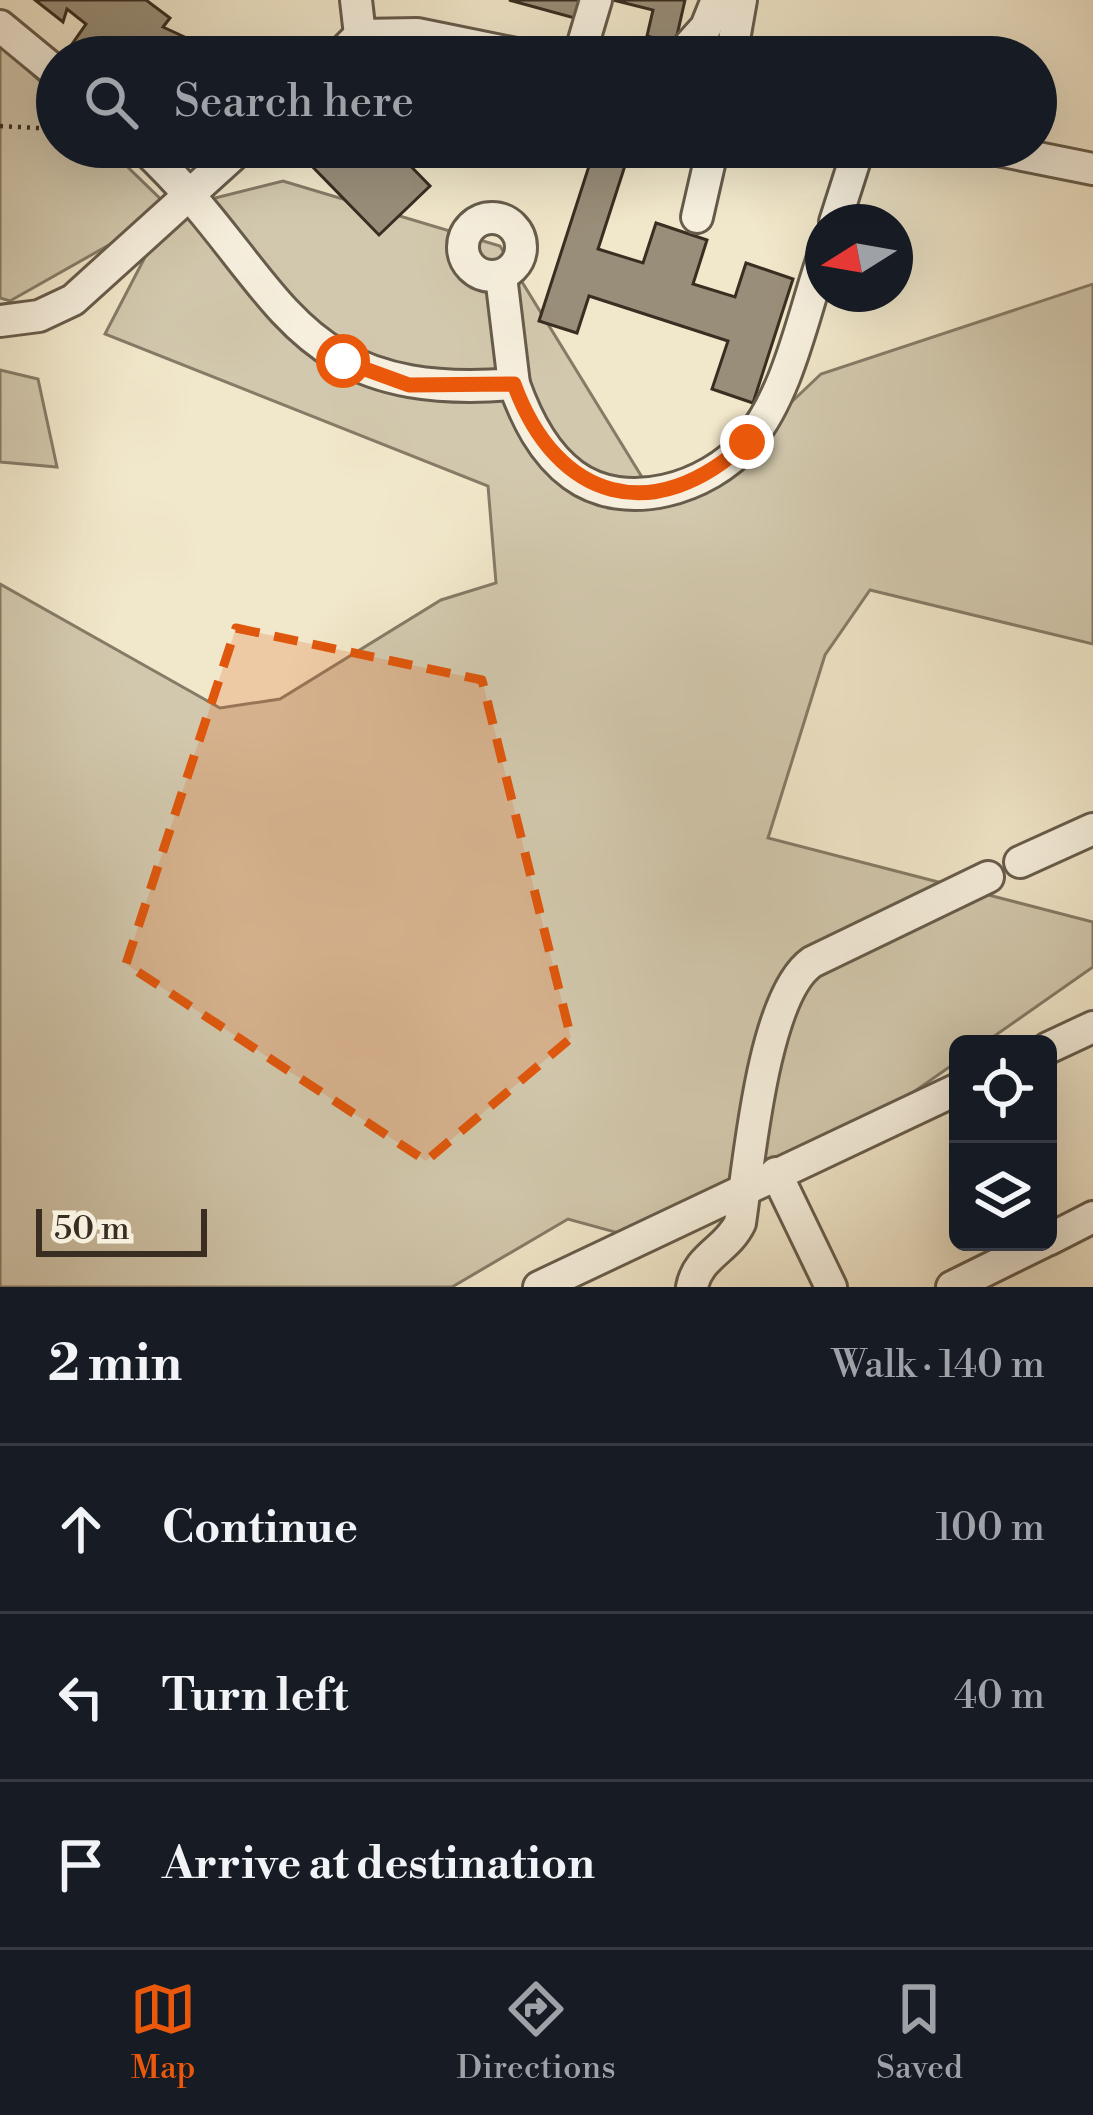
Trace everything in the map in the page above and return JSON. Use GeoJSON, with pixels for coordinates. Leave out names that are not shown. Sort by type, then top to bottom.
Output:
{"type":"FeatureCollection","features":[{"type":"Feature","properties":{"kind":"street"},"geometry":{"type":"LineString","coordinates":[[351,36],[356,0]]}},
{"type":"Feature","properties":{"kind":"street"},"geometry":{"type":"LineString","coordinates":[[585,36],[596,0]]}},
{"type":"Feature","properties":{"kind":"street"},"geometry":{"type":"LineString","coordinates":[[698,36],[727,2]]}},
{"type":"Feature","properties":{"kind":"street"},"geometry":{"type":"LineString","coordinates":[[727,2],[729,36]]}},
{"type":"Feature","properties":{"kind":"street"},"geometry":{"type":"LineString","coordinates":[[0,26],[36,56]]}},
{"type":"Feature","properties":{"kind":"street"},"geometry":{"type":"LineString","coordinates":[[1057,162],[1093,170]]}},
{"type":"Feature","properties":{"kind":"street"},"geometry":{"type":"LineString","coordinates":[[166,168],[194,194],[280,307],[343,361],[409,385],[514,384]]}},
{"type":"Feature","properties":{"kind":"street"},"geometry":{"type":"LineString","coordinates":[[0,321],[39,316],[73,301],[221,168]]}},
{"type":"Feature","properties":{"kind":"street"},"geometry":{"type":"LineString","coordinates":[[697,217],[708,168]]}},
{"type":"Feature","properties":{"kind":"street"},"geometry":{"type":"LineString","coordinates":[[841,204],[852,168]]}},
{"type":"Feature","properties":{"kind":"street"},"geometry":{"type":"LineString","coordinates":[[501,276],[514,384],[546,447],[577,478],[631,492],[678,488],[702,479],[747,442],[768,410],[805,307]]}},
{"type":"Feature","properties":{"kind":"street"},"geometry":{"type":"LineString","coordinates":[[1020,862],[1093,830]]}},
{"type":"Feature","properties":{"kind":"street"},"geometry":{"type":"LineString","coordinates":[[692,1287],[699,1264],[735,1234],[777,1024],[795,976],[812,962],[988,878]]}},
{"type":"Feature","properties":{"kind":"street"},"geometry":{"type":"LineString","coordinates":[[1057,1044],[1093,1028]]}},
{"type":"Feature","properties":{"kind":"street"},"geometry":{"type":"LineString","coordinates":[[539,1287],[949,1093]]}},
{"type":"Feature","properties":{"kind":"street"},"geometry":{"type":"LineString","coordinates":[[776,1173],[831,1287]]}},
{"type":"Feature","properties":{"kind":"street"},"geometry":{"type":"LineString","coordinates":[[1057,1235],[1093,1217]]}},
{"type":"Feature","properties":{"kind":"street"},"geometry":{"type":"LineString","coordinates":[[952,1287],[1025,1251]]}},
{"type":"Feature","properties":{"kind":"path"},"geometry":{"type":"LineString","coordinates":[[0,126],[36,128]]}},
{"type":"Feature","properties":{"kind":"highlighted area"},"geometry":{"type":"Polygon","coordinates":[[[236,628],[482,680],[571,1038],[426,1161],[126,964],[236,628]]]}},
{"type":"Feature","properties":{"kind":"shaded area"},"geometry":{"type":"Polygon","coordinates":[[[0,42],[36,77],[36,168],[129,168],[171,209],[283,181],[500,246],[661,508],[701,488],[821,374],[1093,284],[1093,644],[870,590],[825,655],[768,838],[1093,922],[1093,967],[996,1035],[949,1035],[949,1067],[845,1140],[622,1234],[568,1219],[452,1287],[0,1287],[0,584],[220,708],[280,699],[441,600],[496,583],[488,486],[105,334],[169,211],[10,301],[0,298],[0,42]]]}},
{"type":"Feature","properties":{"kind":"shaded area"},"geometry":{"type":"Polygon","coordinates":[[[0,370],[38,379],[57,467],[0,462],[0,370]]]}},
{"type":"Feature","properties":{"kind":"building"},"geometry":{"type":"Polygon","coordinates":[[[35,0],[146,0],[170,18],[163,27],[182,36],[78,36],[86,24],[67,9],[63,22],[35,0]]]}},
{"type":"Feature","properties":{"kind":"building"},"geometry":{"type":"Polygon","coordinates":[[[509,0],[595,0],[589,22],[509,0]]]}},
{"type":"Feature","properties":{"kind":"building"},"geometry":{"type":"Polygon","coordinates":[[[613,0],[685,0],[677,36],[647,36],[653,10],[613,0]]]}},
{"type":"Feature","properties":{"kind":"building"},"geometry":{"type":"Polygon","coordinates":[[[314,168],[412,168],[430,186],[379,235],[314,168]]]}},
{"type":"Feature","properties":{"kind":"building"},"geometry":{"type":"Polygon","coordinates":[[[588,168],[624,168],[598,249],[643,263],[656,223],[707,240],[693,284],[735,297],[746,263],[793,279],[753,403],[712,389],[728,341],[589,296],[577,333],[539,321],[588,168]]]}},
{"type":"Feature","properties":{"kind":"route"},"geometry":{"type":"LineString","coordinates":[[343,361],[362,372],[409,385],[514,384],[523,409],[554,459],[577,478],[611,490],[678,488],[716,471],[747,442]]}}]}
